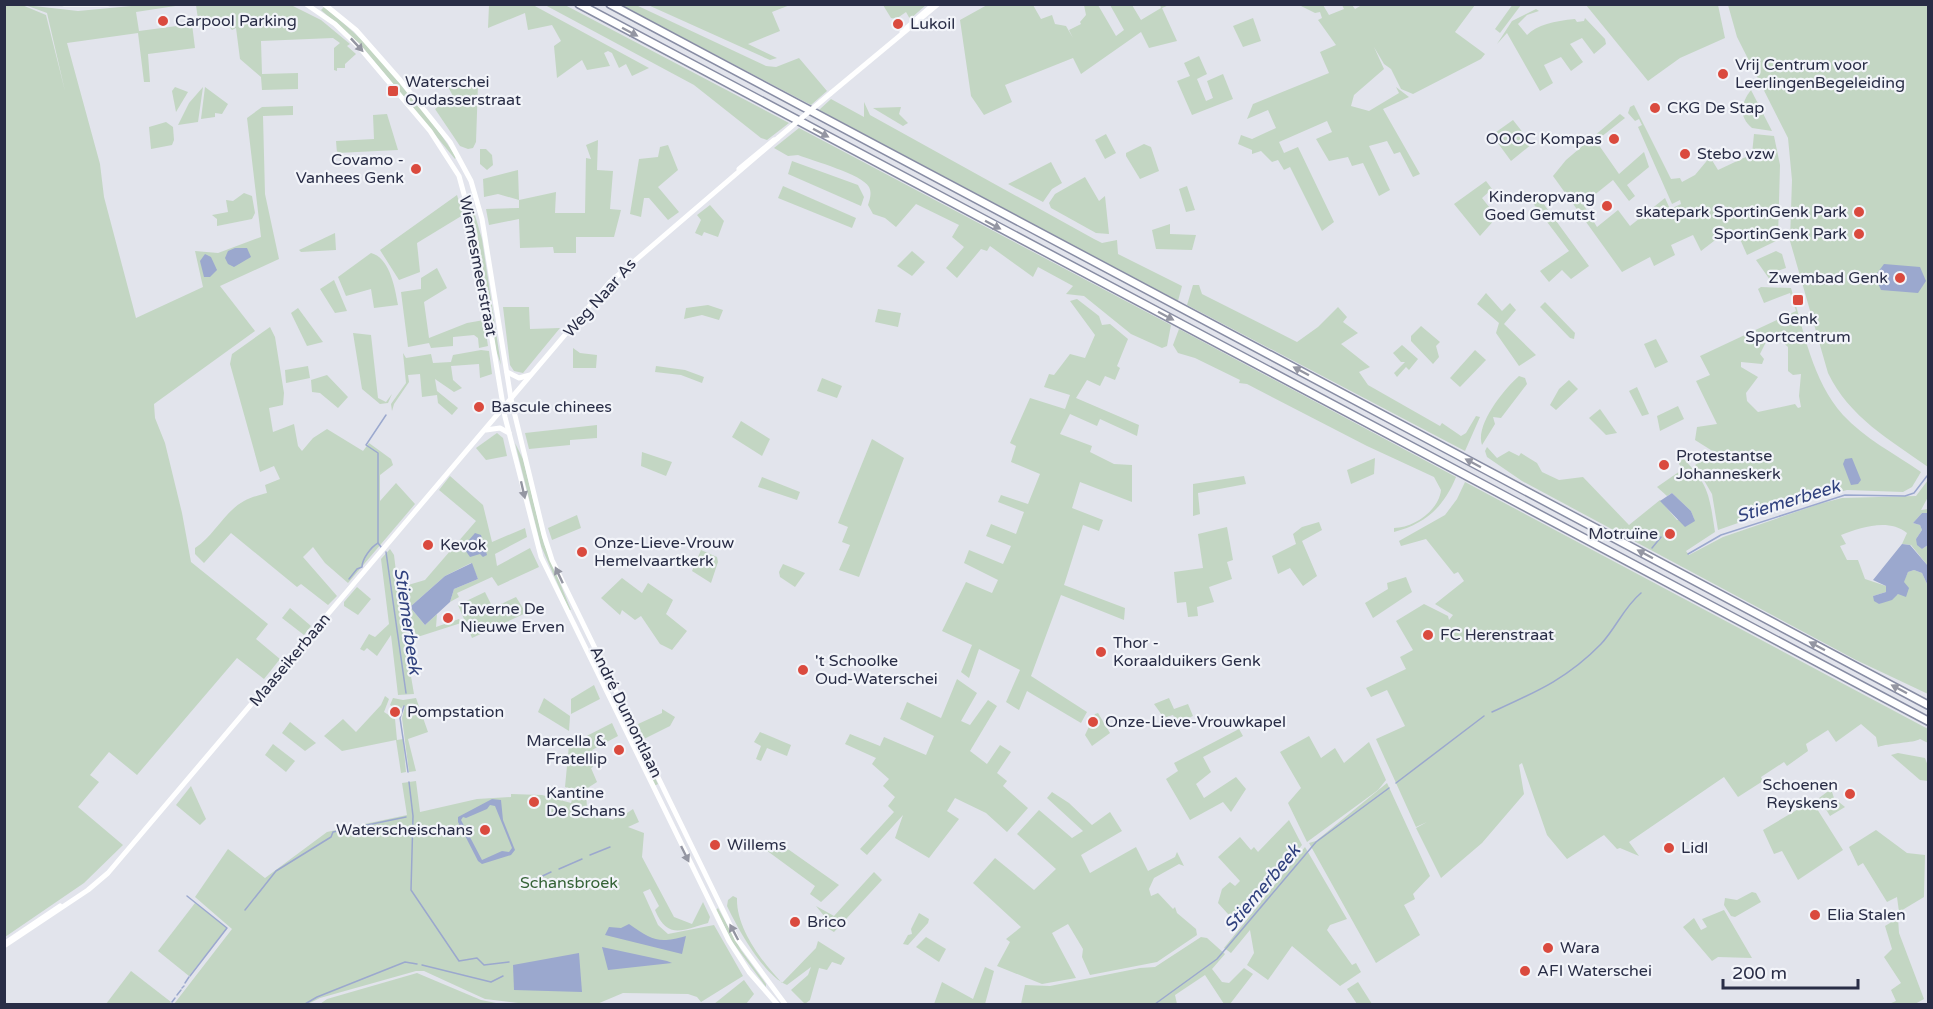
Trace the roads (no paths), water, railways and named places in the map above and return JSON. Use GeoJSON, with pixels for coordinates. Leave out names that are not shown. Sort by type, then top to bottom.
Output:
{"type":"FeatureCollection","features":[{"type":"Feature","properties":{"kind":"highway"},"geometry":{"type":"LineString","coordinates":[[579,4],[1929,721]]}},
{"type":"Feature","properties":{"kind":"highway"},"geometry":{"type":"LineString","coordinates":[[610,4],[1929,705]]}},
{"type":"Feature","properties":{"kind":"main road"},"geometry":{"type":"LineString","coordinates":[[64,4],[108,4]]}},
{"type":"Feature","properties":{"kind":"main road","name":"Wiemesmeerstraat"},"geometry":{"type":"LineString","coordinates":[[306,4],[335,24],[359,47],[430,131],[459,176],[474,231],[504,408]]}},
{"type":"Feature","properties":{"kind":"main road","name":"Wiemesmeerstraat"},"geometry":{"type":"LineString","coordinates":[[324,4],[365,39],[438,126],[460,158],[471,181],[482,219],[511,399]]}},
{"type":"Feature","properties":{"kind":"main road","name":"Weg Naar As"},"geometry":{"type":"LineString","coordinates":[[897,38],[933,4]]}},
{"type":"Feature","properties":{"kind":"main road","name":"Weg Naar As"},"geometry":{"type":"LineString","coordinates":[[504,408],[621,271],[767,144],[778,138],[938,4]]}},
{"type":"Feature","properties":{"kind":"main road"},"geometry":{"type":"LineString","coordinates":[[507,372],[519,378],[534,372]]}},
{"type":"Feature","properties":{"kind":"main road","name":"André Dumontlaan"},"geometry":{"type":"LineString","coordinates":[[511,399],[541,525],[552,560],[737,939],[785,1005]]}},
{"type":"Feature","properties":{"kind":"main road","name":"Maaseikerbaan"},"geometry":{"type":"LineString","coordinates":[[4,945],[53,909],[68,903],[93,886],[118,862],[504,408]]}},
{"type":"Feature","properties":{"kind":"main road","name":"André Dumontlaan"},"geometry":{"type":"LineString","coordinates":[[504,408],[532,527],[550,578],[723,931],[749,972],[777,1005]]}},
{"type":"Feature","properties":{"kind":"main road"},"geometry":{"type":"LineString","coordinates":[[486,430],[500,428],[509,433]]}},
{"type":"Feature","properties":{"kind":"water"},"geometry":{"type":"Polygon","coordinates":[[[235,248],[247,248],[251,257],[234,267],[228,264],[225,258],[228,251],[235,248]]]}},
{"type":"Feature","properties":{"kind":"water"},"geometry":{"type":"Polygon","coordinates":[[[205,254],[211,257],[217,270],[210,277],[204,277],[200,261],[205,254]]]}},
{"type":"Feature","properties":{"kind":"water","name":"Zwembad Genk"},"geometry":{"type":"Polygon","coordinates":[[[1884,264],[1920,267],[1926,281],[1918,293],[1881,290],[1875,276],[1884,264]]]}},
{"type":"Feature","properties":{"kind":"water"},"geometry":{"type":"Polygon","coordinates":[[[1852,458],[1861,480],[1858,484],[1851,485],[1843,464],[1845,459],[1852,458]]]}},
{"type":"Feature","properties":{"kind":"water"},"geometry":{"type":"Polygon","coordinates":[[[1672,493],[1691,511],[1695,521],[1685,527],[1660,501],[1672,493]]]}},
{"type":"Feature","properties":{"kind":"water"},"geometry":{"type":"Polygon","coordinates":[[[1922,513],[1928,513],[1928,545],[1922,549],[1917,545],[1916,539],[1922,530],[1920,525],[1913,523],[1922,513]]]}},
{"type":"Feature","properties":{"kind":"water"},"geometry":{"type":"Polygon","coordinates":[[[475,533],[481,535],[487,555],[483,557],[480,554],[470,557],[463,547],[475,533]]]}},
{"type":"Feature","properties":{"kind":"water"},"geometry":{"type":"Polygon","coordinates":[[[1902,544],[1910,545],[1928,566],[1928,586],[1922,573],[1914,570],[1908,572],[1904,582],[1909,588],[1906,597],[1898,594],[1892,600],[1879,604],[1874,601],[1873,596],[1886,592],[1886,586],[1873,580],[1902,544]]]}},
{"type":"Feature","properties":{"kind":"water"},"geometry":{"type":"Polygon","coordinates":[[[472,563],[478,579],[454,589],[450,602],[425,625],[410,607],[445,576],[472,563]]]}},
{"type":"Feature","properties":{"kind":"water"},"geometry":{"type":"Polygon","coordinates":[[[492,799],[501,800],[503,820],[515,850],[511,855],[482,864],[478,861],[458,822],[458,817],[492,799]],[[490,805],[487,809],[466,818],[463,817],[461,820],[482,860],[502,851],[509,852],[512,848],[495,806],[490,805]]]}},
{"type":"Feature","properties":{"kind":"water"},"geometry":{"type":"Polygon","coordinates":[[[629,924],[656,939],[669,940],[686,936],[682,954],[605,935],[609,927],[621,928],[629,924]]]}},
{"type":"Feature","properties":{"kind":"water"},"geometry":{"type":"Polygon","coordinates":[[[602,947],[667,961],[672,963],[608,970],[602,947]]]}},
{"type":"Feature","properties":{"kind":"water"},"geometry":{"type":"Polygon","coordinates":[[[579,953],[582,992],[514,990],[513,965],[579,953]]]}},
{"type":"Feature","properties":{"kind":"waterway","name":"Stiemerbeek"},"geometry":{"type":"LineString","coordinates":[[381,547],[378,543],[378,453],[366,445],[386,415]]}},
{"type":"Feature","properties":{"kind":"waterway","name":"Stiemerbeek"},"geometry":{"type":"LineString","coordinates":[[1688,554],[1721,535],[1845,495],[1905,496],[1914,493],[1927,476]]}},
{"type":"Feature","properties":{"kind":"waterway"},"geometry":{"type":"LineString","coordinates":[[1652,548],[1661,537]]}},
{"type":"Feature","properties":{"kind":"waterway"},"geometry":{"type":"LineString","coordinates":[[349,579],[357,569],[362,567],[367,554],[378,543]]}},
{"type":"Feature","properties":{"kind":"waterway","name":"Stiemerbeek"},"geometry":{"type":"LineString","coordinates":[[386,552],[406,693]]}},
{"type":"Feature","properties":{"kind":"waterway","name":"Stiemerbeek"},"geometry":{"type":"LineString","coordinates":[[1492,712],[1537,691],[1576,667],[1601,644],[1641,593]]}},
{"type":"Feature","properties":{"kind":"waterway","name":"Stiemerbeek"},"geometry":{"type":"LineString","coordinates":[[404,706],[400,718],[408,772]]}},
{"type":"Feature","properties":{"kind":"waterway","name":"Stiemerbeek"},"geometry":{"type":"LineString","coordinates":[[1396,783],[1484,716]]}},
{"type":"Feature","properties":{"kind":"waterway","name":"Stiemerbeek"},"geometry":{"type":"LineString","coordinates":[[409,782],[413,816],[411,890],[459,961],[477,958],[484,965],[509,962]]}},
{"type":"Feature","properties":{"kind":"waterway","name":"Stiemerbeek"},"geometry":{"type":"LineString","coordinates":[[1155,1004],[1217,959],[1316,842],[1389,788]]}},
{"type":"Feature","properties":{"kind":"waterway"},"geometry":{"type":"LineString","coordinates":[[245,910],[276,871],[331,837],[333,832],[406,817]]}},
{"type":"Feature","properties":{"kind":"waterway"},"geometry":{"type":"LineString","coordinates":[[590,855],[610,847]]}},
{"type":"Feature","properties":{"kind":"waterway"},"geometry":{"type":"LineString","coordinates":[[559,869],[582,859]]}},
{"type":"Feature","properties":{"kind":"waterway"},"geometry":{"type":"LineString","coordinates":[[536,879],[551,872]]}},
{"type":"Feature","properties":{"kind":"waterway"},"geometry":{"type":"LineString","coordinates":[[187,896],[227,928],[190,976]]}},
{"type":"Feature","properties":{"kind":"waterway"},"geometry":{"type":"LineString","coordinates":[[305,1004],[317,997],[405,962],[417,964]]}},
{"type":"Feature","properties":{"kind":"waterway"},"geometry":{"type":"LineString","coordinates":[[422,965],[491,982],[503,976]]}},
{"type":"Feature","properties":{"kind":"waterway"},"geometry":{"type":"LineString","coordinates":[[185,983],[189,977]]}},
{"type":"Feature","properties":{"kind":"waterway"},"geometry":{"type":"LineString","coordinates":[[177,995],[181,990]]}},
{"type":"Feature","properties":{"kind":"waterway"},"geometry":{"type":"LineString","coordinates":[[172,1002],[175,998]]}},
{"type":"Feature","properties":{"kind":"place","name":"Carpool Parking"},"geometry":{"type":"Point","coordinates":[163,21]}},
{"type":"Feature","properties":{"kind":"place","name":"Lukoil"},"geometry":{"type":"Point","coordinates":[898,24]}},
{"type":"Feature","properties":{"kind":"place","name":"Vrij Centrum voor LeerlingenBegeleiding"},"geometry":{"type":"Point","coordinates":[1723,74]}},
{"type":"Feature","properties":{"kind":"place","name":"Waterschei Oudasserstraat"},"geometry":{"type":"Point","coordinates":[393,91]}},
{"type":"Feature","properties":{"kind":"place","name":"CKG De Stap"},"geometry":{"type":"Point","coordinates":[1655,108]}},
{"type":"Feature","properties":{"kind":"place","name":"OOOC Kompas"},"geometry":{"type":"Point","coordinates":[1614,139]}},
{"type":"Feature","properties":{"kind":"place","name":"Stebo vzw"},"geometry":{"type":"Point","coordinates":[1685,154]}},
{"type":"Feature","properties":{"kind":"place","name":"Covamo - Vanhees Genk"},"geometry":{"type":"Point","coordinates":[416,169]}},
{"type":"Feature","properties":{"kind":"place","name":"Kinderopvang Goed Gemutst"},"geometry":{"type":"Point","coordinates":[1607,206]}},
{"type":"Feature","properties":{"kind":"place","name":"skatepark SportinGenk Park"},"geometry":{"type":"Point","coordinates":[1859,212]}},
{"type":"Feature","properties":{"kind":"place","name":"SportinGenk Park"},"geometry":{"type":"Point","coordinates":[1859,234]}},
{"type":"Feature","properties":{"kind":"place","name":"Zwembad Genk"},"geometry":{"type":"Point","coordinates":[1900,278]}},
{"type":"Feature","properties":{"kind":"place","name":"Genk Sportcentrum"},"geometry":{"type":"Point","coordinates":[1798,300]}},
{"type":"Feature","properties":{"kind":"place","name":"Bascule chinees"},"geometry":{"type":"Point","coordinates":[479,407]}},
{"type":"Feature","properties":{"kind":"place","name":"Protestantse Johanneskerk"},"geometry":{"type":"Point","coordinates":[1664,465]}},
{"type":"Feature","properties":{"kind":"place","name":"Motruïne"},"geometry":{"type":"Point","coordinates":[1670,534]}},
{"type":"Feature","properties":{"kind":"place","name":"Kevok"},"geometry":{"type":"Point","coordinates":[428,545]}},
{"type":"Feature","properties":{"kind":"place","name":"Onze-Lieve-Vrouw Hemelvaartkerk"},"geometry":{"type":"Point","coordinates":[582,552]}},
{"type":"Feature","properties":{"kind":"place","name":"Taverne De Nieuwe Erven"},"geometry":{"type":"Point","coordinates":[448,618]}},
{"type":"Feature","properties":{"kind":"place","name":"FC Herenstraat"},"geometry":{"type":"Point","coordinates":[1428,635]}},
{"type":"Feature","properties":{"kind":"place","name":"Thor - Koraalduikers Genk"},"geometry":{"type":"Point","coordinates":[1101,652]}},
{"type":"Feature","properties":{"kind":"place","name":"'t Schoolke Oud-Waterschei"},"geometry":{"type":"Point","coordinates":[803,670]}},
{"type":"Feature","properties":{"kind":"place","name":"Pompstation"},"geometry":{"type":"Point","coordinates":[395,712]}},
{"type":"Feature","properties":{"kind":"place","name":"Onze-Lieve-Vrouwkapel"},"geometry":{"type":"Point","coordinates":[1093,722]}},
{"type":"Feature","properties":{"kind":"place","name":"Marcella & Fratellip"},"geometry":{"type":"Point","coordinates":[619,750]}},
{"type":"Feature","properties":{"kind":"place","name":"Schoenen Reyskens"},"geometry":{"type":"Point","coordinates":[1850,794]}},
{"type":"Feature","properties":{"kind":"place","name":"Kantine De Schans"},"geometry":{"type":"Point","coordinates":[534,802]}},
{"type":"Feature","properties":{"kind":"place","name":"Waterscheischans"},"geometry":{"type":"Point","coordinates":[485,830]}},
{"type":"Feature","properties":{"kind":"place","name":"Willems"},"geometry":{"type":"Point","coordinates":[715,845]}},
{"type":"Feature","properties":{"kind":"place","name":"Lidl"},"geometry":{"type":"Point","coordinates":[1669,848]}},
{"type":"Feature","properties":{"kind":"place","name":"Elia Stalen"},"geometry":{"type":"Point","coordinates":[1815,915]}},
{"type":"Feature","properties":{"kind":"place","name":"Brico"},"geometry":{"type":"Point","coordinates":[795,922]}},
{"type":"Feature","properties":{"kind":"place","name":"Wara"},"geometry":{"type":"Point","coordinates":[1548,948]}},
{"type":"Feature","properties":{"kind":"place","name":"AFI Waterschei"},"geometry":{"type":"Point","coordinates":[1525,971]}},
{"type":"Feature","properties":{"kind":"park label","name":"Schansbroek"},"geometry":{"type":"Point","coordinates":[569,883]}}]}
